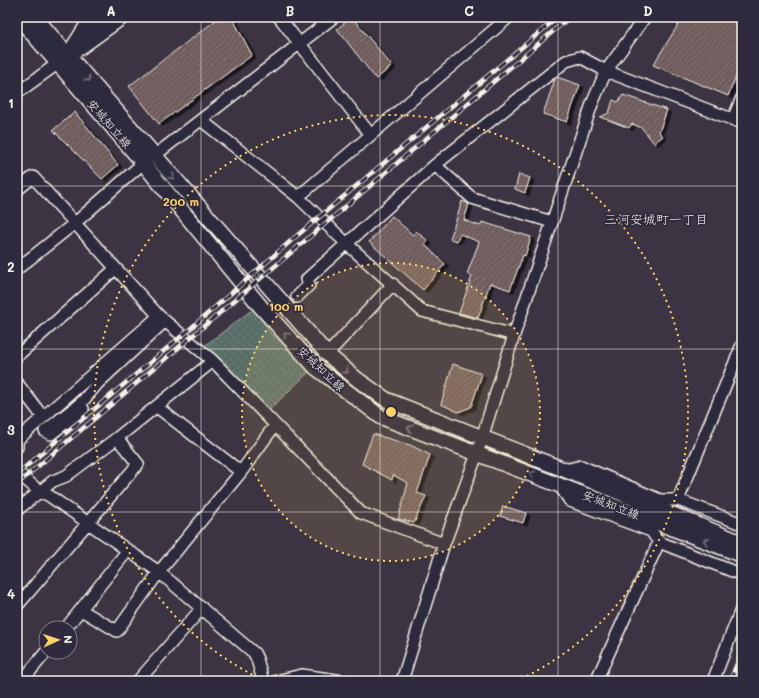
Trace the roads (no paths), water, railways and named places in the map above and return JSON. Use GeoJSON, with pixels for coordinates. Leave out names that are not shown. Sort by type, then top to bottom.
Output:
{"type":"FeatureCollection","features":[{"type":"Feature","properties":{"kind":"main road","name":"安城知立線"},"geometry":{"type":"LineString","coordinates":[[18,17],[62,60],[148,160],[327,354],[358,380],[388,400],[482,439],[565,470],[742,543]]}},
{"type":"Feature","properties":{"kind":"main road","name":"安城知立線"},"geometry":{"type":"LineString","coordinates":[[35,17],[62,60]]}},
{"type":"Feature","properties":{"kind":"main road"},"geometry":{"type":"LineString","coordinates":[[62,60],[86,27],[99,17]]}},
{"type":"Feature","properties":{"kind":"main road"},"geometry":{"type":"LineString","coordinates":[[62,60],[122,17]]}},
{"type":"Feature","properties":{"kind":"main road","name":"安城知立線"},"geometry":{"type":"LineString","coordinates":[[148,160],[261,307],[316,368],[381,417],[742,555]]}},
{"type":"Feature","properties":{"kind":"street"},"geometry":{"type":"LineString","coordinates":[[279,17],[370,134]]}},
{"type":"Feature","properties":{"kind":"street"},"geometry":{"type":"LineString","coordinates":[[17,269],[75,223],[148,160],[334,17]]}},
{"type":"Feature","properties":{"kind":"street"},"geometry":{"type":"LineString","coordinates":[[298,197],[370,134],[509,17]]}},
{"type":"Feature","properties":{"kind":"street"},"geometry":{"type":"LineString","coordinates":[[402,681],[444,544],[477,454],[514,335],[592,104],[606,71],[646,17]]}},
{"type":"Feature","properties":{"kind":"street"},"geometry":{"type":"LineString","coordinates":[[297,297],[309,285],[307,279],[436,165],[566,61],[580,57],[606,71],[737,121],[742,98]]}},
{"type":"Feature","properties":{"kind":"street"},"geometry":{"type":"LineString","coordinates":[[17,93],[62,60]]}},
{"type":"Feature","properties":{"kind":"street"},"geometry":{"type":"LineString","coordinates":[[201,120],[298,197],[346,244],[422,310],[514,335]]}},
{"type":"Feature","properties":{"kind":"street"},"geometry":{"type":"LineString","coordinates":[[436,165],[472,198],[552,222]]}},
{"type":"Feature","properties":{"kind":"street"},"geometry":{"type":"LineString","coordinates":[[17,190],[33,177],[115,269],[162,318],[213,361],[361,513],[444,544]]}},
{"type":"Feature","properties":{"kind":"street"},"geometry":{"type":"LineString","coordinates":[[17,356],[115,269]]}},
{"type":"Feature","properties":{"kind":"street"},"geometry":{"type":"LineString","coordinates":[[333,348],[393,284]]}},
{"type":"Feature","properties":{"kind":"street"},"geometry":{"type":"LineString","coordinates":[[83,409],[51,434],[45,431],[82,402],[98,383],[162,318]]}},
{"type":"Feature","properties":{"kind":"street"},"geometry":{"type":"LineString","coordinates":[[17,447],[17,440],[162,318]]}},
{"type":"Feature","properties":{"kind":"street"},"geometry":{"type":"LineString","coordinates":[[678,500],[742,345]]}},
{"type":"Feature","properties":{"kind":"street"},"geometry":{"type":"LineString","coordinates":[[17,510],[53,481],[66,476],[117,438],[213,361]]}},
{"type":"Feature","properties":{"kind":"street"},"geometry":{"type":"LineString","coordinates":[[17,383],[43,417]]}},
{"type":"Feature","properties":{"kind":"street"},"geometry":{"type":"LineString","coordinates":[[157,407],[241,472]]}},
{"type":"Feature","properties":{"kind":"street"},"geometry":{"type":"LineString","coordinates":[[81,610],[117,631],[158,572],[241,472],[275,425]]}},
{"type":"Feature","properties":{"kind":"street"},"geometry":{"type":"LineString","coordinates":[[17,606],[86,523],[138,464],[117,438]]}},
{"type":"Feature","properties":{"kind":"street"},"geometry":{"type":"LineString","coordinates":[[565,470],[581,466],[660,500],[678,500],[742,524]]}},
{"type":"Feature","properties":{"kind":"street"},"geometry":{"type":"LineString","coordinates":[[17,472],[40,492],[48,495],[158,572],[202,608],[254,653],[258,660],[262,681]]}},
{"type":"Feature","properties":{"kind":"street"},"geometry":{"type":"LineString","coordinates":[[559,484],[570,501],[651,531],[659,542],[742,576]]}},
{"type":"Feature","properties":{"kind":"street"},"geometry":{"type":"LineString","coordinates":[[596,681],[659,542]]}},
{"type":"Feature","properties":{"kind":"street"},"geometry":{"type":"LineString","coordinates":[[73,620],[128,550]]}},
{"type":"Feature","properties":{"kind":"street"},"geometry":{"type":"LineString","coordinates":[[713,681],[742,607]]}},
{"type":"Feature","properties":{"kind":"street"},"geometry":{"type":"LineString","coordinates":[[138,681],[202,608]]}},
{"type":"Feature","properties":{"kind":"street"},"geometry":{"type":"LineString","coordinates":[[22,681],[39,660]]}},
{"type":"Feature","properties":{"kind":"street"},"geometry":{"type":"LineString","coordinates":[[276,681],[302,675],[343,681]]}},
{"type":"Feature","properties":{"kind":"railway"},"geometry":{"type":"LineString","coordinates":[[17,474],[190,329],[293,239],[558,17]]}},
{"type":"Feature","properties":{"kind":"railway"},"geometry":{"type":"LineString","coordinates":[[17,484],[570,17]]}},
{"type":"Feature","properties":{"kind":"railway"},"geometry":{"type":"LineString","coordinates":[[730,681],[742,651]]}},
{"type":"Feature","properties":{"kind":"district","name":"三河安城町一丁目"},"geometry":{"type":"Point","coordinates":[656,219]}}]}
